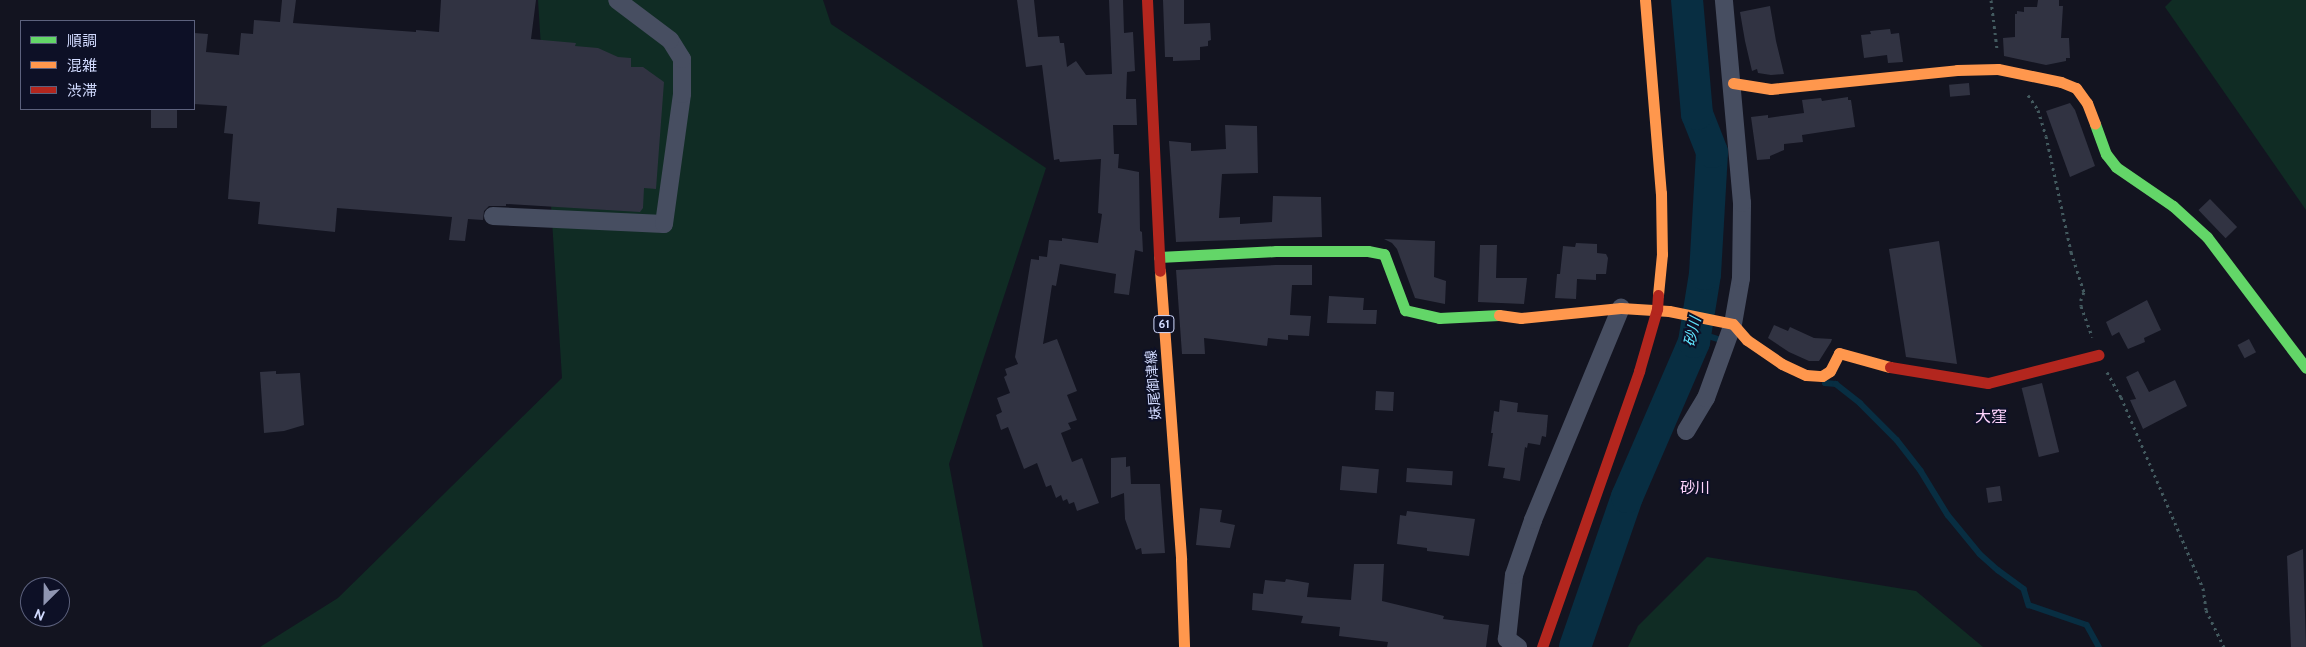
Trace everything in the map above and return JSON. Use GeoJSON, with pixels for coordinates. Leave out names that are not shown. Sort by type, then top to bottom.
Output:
{"type":"FeatureCollection","features":[{"type":"Feature","properties":{"kind":"street"},"geometry":{"type":"LineString","coordinates":[[492,216],[664,224],[682,94],[682,59],[670,40],[617,0]]}},
{"type":"Feature","properties":{"kind":"street","name":"妹尾御津線"},"geometry":{"type":"LineString","coordinates":[[1147,0],[1159,257],[1181,559],[1184,647]]}},
{"type":"Feature","properties":{"kind":"street"},"geometry":{"type":"LineString","coordinates":[[1542,647],[1639,371],[1657,309],[1662,254],[1661,193],[1645,0]]}},
{"type":"Feature","properties":{"kind":"street"},"geometry":{"type":"LineString","coordinates":[[1686,431],[1706,398],[1728,332],[1741,278],[1742,203],[1733,83],[1724,0]]}},
{"type":"Feature","properties":{"kind":"street"},"geometry":{"type":"LineString","coordinates":[[1733,83],[1771,89],[1957,70],[1998,69],[2061,82],[2076,88],[2087,103],[2106,154],[2116,167],[2173,206],[2207,237],[2306,368]]}},
{"type":"Feature","properties":{"kind":"street"},"geometry":{"type":"LineString","coordinates":[[1159,257],[1276,251],[1368,251],[1384,254],[1405,310],[1439,318],[1498,315],[1521,318],[1622,308],[1657,309],[1669,311],[1747,340],[1782,364],[1806,375],[1822,376],[1830,371],[1839,354],[1902,370],[1988,384],[2098,355]]}},
{"type":"Feature","properties":{"kind":"street"},"geometry":{"type":"LineString","coordinates":[[1518,647],[1507,639],[1514,575],[1533,520],[1622,308]]}},
{"type":"Feature","properties":{"kind":"path"},"geometry":{"type":"LineString","coordinates":[[1991,0],[1994,12],[1998,69]]}},
{"type":"Feature","properties":{"kind":"green space"},"geometry":{"type":"Polygon","coordinates":[[[538,0],[823,0],[831,24],[1046,168],[949,464],[983,647],[260,647],[338,598],[562,378],[538,0]]]}},
{"type":"Feature","properties":{"kind":"green space"},"geometry":{"type":"Polygon","coordinates":[[[2172,0],[2306,0],[2306,210],[2165,7],[2172,0]]]}},
{"type":"Feature","properties":{"kind":"green space"},"geometry":{"type":"Polygon","coordinates":[[[1707,557],[1916,591],[1983,647],[1628,647],[1638,626],[1707,557]]]}},
{"type":"Feature","properties":{"kind":"building"},"geometry":{"type":"Polygon","coordinates":[[[282,0],[296,0],[293,23],[439,32],[441,0],[536,0],[531,39],[576,43],[575,46],[598,48],[618,57],[631,58],[631,67],[643,67],[664,82],[656,189],[644,188],[643,208],[640,212],[506,204],[506,206],[489,206],[484,211],[483,220],[468,219],[465,241],[449,240],[452,217],[337,208],[335,232],[258,224],[260,202],[228,199],[233,134],[224,133],[227,106],[195,104],[195,33],[208,34],[206,52],[239,55],[241,33],[253,34],[254,20],[280,22],[282,0]]]}},
{"type":"Feature","properties":{"kind":"building"},"geometry":{"type":"Polygon","coordinates":[[[1017,0],[1034,0],[1038,37],[1059,36],[1060,43],[1064,43],[1067,67],[1076,61],[1086,75],[1112,74],[1109,0],[1123,0],[1124,33],[1133,32],[1135,71],[1127,72],[1126,99],[1136,99],[1137,125],[1113,125],[1114,154],[1119,154],[1118,168],[1139,172],[1140,231],[1142,232],[1143,252],[1135,250],[1129,295],[1114,293],[1116,274],[1060,264],[1056,286],[1052,285],[1043,344],[1057,339],[1077,391],[1067,395],[1077,420],[1068,423],[1071,429],[1061,433],[1072,462],[1082,458],[1099,503],[1077,511],[1074,502],[1069,504],[1067,499],[1063,501],[1061,495],[1056,498],[1051,485],[1046,487],[1037,463],[1024,469],[1008,427],[1001,430],[996,415],[1002,412],[997,398],[1010,393],[1004,377],[1007,375],[1005,369],[1018,364],[1015,357],[1031,259],[1039,260],[1039,256],[1047,257],[1049,240],[1062,241],[1062,238],[1098,243],[1102,214],[1098,213],[1101,159],[1060,162],[1059,159],[1054,160],[1042,65],[1026,67],[1017,0]]]}},
{"type":"Feature","properties":{"kind":"building"},"geometry":{"type":"Polygon","coordinates":[[[1163,0],[1184,0],[1184,24],[1210,23],[1211,40],[1208,41],[1208,46],[1200,47],[1200,60],[1173,61],[1173,57],[1165,57],[1163,0]]]}},
{"type":"Feature","properties":{"kind":"building"},"geometry":{"type":"Polygon","coordinates":[[[2038,0],[2059,0],[2059,6],[2063,6],[2061,38],[2069,38],[2070,58],[2066,58],[2066,61],[2046,65],[2004,56],[2003,38],[2015,37],[2015,14],[2017,14],[2017,11],[2024,12],[2024,7],[2037,7],[2038,0]]]}},
{"type":"Feature","properties":{"kind":"building"},"geometry":{"type":"Polygon","coordinates":[[[1770,6],[1784,74],[1758,73],[1757,69],[1752,71],[1745,41],[1740,12],[1770,6]]]}},
{"type":"Feature","properties":{"kind":"building"},"geometry":{"type":"Polygon","coordinates":[[[1890,29],[1891,34],[1899,33],[1903,62],[1888,63],[1887,55],[1864,58],[1861,35],[1871,34],[1870,31],[1890,29]]]}},
{"type":"Feature","properties":{"kind":"building"},"geometry":{"type":"Polygon","coordinates":[[[1969,83],[1970,95],[1950,97],[1949,85],[1969,83]]]}},
{"type":"Feature","properties":{"kind":"building"},"geometry":{"type":"Polygon","coordinates":[[[1848,97],[1848,100],[1851,100],[1855,127],[1802,135],[1803,142],[1784,144],[1784,150],[1770,156],[1770,159],[1757,160],[1751,117],[1768,115],[1768,118],[1804,113],[1802,100],[1821,98],[1822,101],[1848,97]]]}},
{"type":"Feature","properties":{"kind":"building"},"geometry":{"type":"Polygon","coordinates":[[[2070,103],[2075,110],[2095,166],[2070,177],[2046,111],[2070,103]]]}},
{"type":"Feature","properties":{"kind":"building"},"geometry":{"type":"Polygon","coordinates":[[[151,110],[177,110],[177,128],[151,128],[151,110]]]}},
{"type":"Feature","properties":{"kind":"building"},"geometry":{"type":"Polygon","coordinates":[[[1225,125],[1257,126],[1258,173],[1222,174],[1219,218],[1240,217],[1240,224],[1272,222],[1273,196],[1321,197],[1322,237],[1176,242],[1169,141],[1191,143],[1191,151],[1226,149],[1225,125]]]}},
{"type":"Feature","properties":{"kind":"building"},"geometry":{"type":"Polygon","coordinates":[[[2210,199],[2237,227],[2226,238],[2198,210],[2210,199]]]}},
{"type":"Feature","properties":{"kind":"building"},"geometry":{"type":"Polygon","coordinates":[[[1384,239],[1435,241],[1434,277],[1446,281],[1445,304],[1415,298],[1397,249],[1392,243],[1384,239]]]}},
{"type":"Feature","properties":{"kind":"building"},"geometry":{"type":"Polygon","coordinates":[[[1939,241],[1957,364],[1906,357],[1889,249],[1939,241]]]}},
{"type":"Feature","properties":{"kind":"building"},"geometry":{"type":"Polygon","coordinates":[[[1576,243],[1597,244],[1597,253],[1606,254],[1608,258],[1606,274],[1596,274],[1596,280],[1577,279],[1576,299],[1555,298],[1557,274],[1560,274],[1563,246],[1575,247],[1576,243]]]}},
{"type":"Feature","properties":{"kind":"building"},"geometry":{"type":"Polygon","coordinates":[[[1480,245],[1497,245],[1496,278],[1527,278],[1524,304],[1478,302],[1480,245]]]}},
{"type":"Feature","properties":{"kind":"building"},"geometry":{"type":"Polygon","coordinates":[[[1312,265],[1312,285],[1292,285],[1290,315],[1311,316],[1309,336],[1288,335],[1288,340],[1268,338],[1267,346],[1204,338],[1205,354],[1182,354],[1176,270],[1312,265]]]}},
{"type":"Feature","properties":{"kind":"building"},"geometry":{"type":"Polygon","coordinates":[[[1329,296],[1364,298],[1363,310],[1377,310],[1376,324],[1327,323],[1329,296]]]}},
{"type":"Feature","properties":{"kind":"building"},"geometry":{"type":"Polygon","coordinates":[[[2147,300],[2161,330],[2144,338],[2145,342],[2128,349],[2119,332],[2112,336],[2106,322],[2147,300]]]}},
{"type":"Feature","properties":{"kind":"building"},"geometry":{"type":"Polygon","coordinates":[[[1774,325],[1788,331],[1790,327],[1814,338],[1832,339],[1819,361],[1809,361],[1789,352],[1768,338],[1774,325]]]}},
{"type":"Feature","properties":{"kind":"building"},"geometry":{"type":"Polygon","coordinates":[[[2249,339],[2256,352],[2245,358],[2238,345],[2249,339]]]}},
{"type":"Feature","properties":{"kind":"building"},"geometry":{"type":"Polygon","coordinates":[[[276,371],[276,374],[300,373],[304,425],[284,431],[264,433],[260,372],[276,371]]]}},
{"type":"Feature","properties":{"kind":"building"},"geometry":{"type":"Polygon","coordinates":[[[2138,371],[2149,392],[2175,380],[2187,406],[2143,429],[2130,400],[2136,399],[2126,377],[2138,371]]]}},
{"type":"Feature","properties":{"kind":"building"},"geometry":{"type":"Polygon","coordinates":[[[2042,383],[2059,452],[2039,457],[2022,388],[2042,383]]]}},
{"type":"Feature","properties":{"kind":"building"},"geometry":{"type":"Polygon","coordinates":[[[1376,391],[1394,392],[1393,411],[1375,410],[1376,391]]]}},
{"type":"Feature","properties":{"kind":"building"},"geometry":{"type":"Polygon","coordinates":[[[1500,400],[1518,403],[1517,412],[1548,415],[1546,437],[1542,436],[1540,445],[1528,443],[1527,448],[1525,447],[1520,481],[1503,478],[1505,468],[1488,466],[1494,411],[1499,412],[1500,400]]]}},
{"type":"Feature","properties":{"kind":"building"},"geometry":{"type":"Polygon","coordinates":[[[1126,457],[1126,467],[1130,466],[1131,484],[1160,484],[1165,553],[1142,554],[1141,548],[1136,550],[1125,519],[1124,493],[1111,498],[1111,458],[1126,457]]]}},
{"type":"Feature","properties":{"kind":"building"},"geometry":{"type":"Polygon","coordinates":[[[1342,466],[1379,469],[1377,493],[1340,490],[1342,466]]]}},
{"type":"Feature","properties":{"kind":"building"},"geometry":{"type":"Polygon","coordinates":[[[1407,468],[1453,471],[1452,485],[1406,482],[1407,468]]]}},
{"type":"Feature","properties":{"kind":"building"},"geometry":{"type":"Polygon","coordinates":[[[2000,486],[2002,501],[1988,503],[1986,488],[2000,486]]]}},
{"type":"Feature","properties":{"kind":"building"},"geometry":{"type":"Polygon","coordinates":[[[1200,508],[1222,510],[1220,522],[1235,525],[1230,548],[1196,545],[1200,508]]]}},
{"type":"Feature","properties":{"kind":"building"},"geometry":{"type":"Polygon","coordinates":[[[1407,511],[1475,519],[1469,556],[1427,551],[1427,548],[1397,544],[1400,515],[1406,516],[1407,511]]]}},
{"type":"Feature","properties":{"kind":"building"},"geometry":{"type":"Polygon","coordinates":[[[2303,549],[2306,647],[2291,647],[2287,556],[2303,549]]]}},
{"type":"Feature","properties":{"kind":"building"},"geometry":{"type":"Polygon","coordinates":[[[1354,564],[1384,564],[1382,601],[1444,616],[1443,619],[1489,625],[1486,647],[1387,647],[1388,642],[1339,636],[1340,627],[1301,623],[1303,616],[1252,610],[1253,593],[1263,594],[1265,580],[1285,582],[1286,579],[1309,583],[1307,597],[1351,600],[1354,564]]]}},
{"type":"Feature","properties":{"kind":"waterway","name":"砂川"},"geometry":{"type":"LineString","coordinates":[[1575,647],[1627,497],[1694,342],[1705,274],[1712,152],[1697,114],[1687,0]]}},
{"type":"Feature","properties":{"kind":"waterway"},"geometry":{"type":"LineString","coordinates":[[1695,332],[1724,341]]}},
{"type":"Feature","properties":{"kind":"waterway"},"geometry":{"type":"LineString","coordinates":[[1825,383],[1836,384],[1860,403],[1897,440],[1921,471],[1948,515],[1980,554],[2024,589],[2029,605],[2087,625],[2099,647]]}},
{"type":"Feature","properties":{"kind":"traffic: fast"},"geometry":{"type":"LineString","coordinates":[[2095,124],[2106,154],[2116,167],[2173,206],[2207,237],[2306,368]]}},
{"type":"Feature","properties":{"kind":"traffic: fast"},"geometry":{"type":"LineString","coordinates":[[1159,257],[1276,251],[1368,251],[1384,254],[1405,310],[1439,318],[1499,315]]}},
{"type":"Feature","properties":{"kind":"traffic: slow"},"geometry":{"type":"LineString","coordinates":[[1645,0],[1661,193],[1662,254],[1658,295]]}},
{"type":"Feature","properties":{"kind":"traffic: slow"},"geometry":{"type":"LineString","coordinates":[[1733,83],[1771,89],[1957,70],[1998,69],[2061,82],[2076,88],[2087,103],[2095,124]]}},
{"type":"Feature","properties":{"kind":"traffic: slow"},"geometry":{"type":"LineString","coordinates":[[1160,271],[1181,559],[1184,647]]}},
{"type":"Feature","properties":{"kind":"traffic: slow"},"geometry":{"type":"LineString","coordinates":[[1499,315],[1521,318],[1621,308],[1669,311],[1733,324],[1747,340],[1782,364],[1806,375],[1822,376],[1830,371],[1839,353],[1890,367]]}},
{"type":"Feature","properties":{"kind":"traffic: jam"},"geometry":{"type":"LineString","coordinates":[[1147,0],[1160,271]]}},
{"type":"Feature","properties":{"kind":"traffic: jam"},"geometry":{"type":"LineString","coordinates":[[1542,647],[1639,371],[1657,309],[1658,295]]}},
{"type":"Feature","properties":{"kind":"traffic: jam"},"geometry":{"type":"LineString","coordinates":[[1890,367],[1988,383],[2098,355]]}},
{"type":"Feature","properties":{"kind":"district","name":"大窪"},"geometry":{"type":"Point","coordinates":[1991,417]}},
{"type":"Feature","properties":{"kind":"district","name":"砂川"},"geometry":{"type":"Point","coordinates":[1695,489]}}]}
